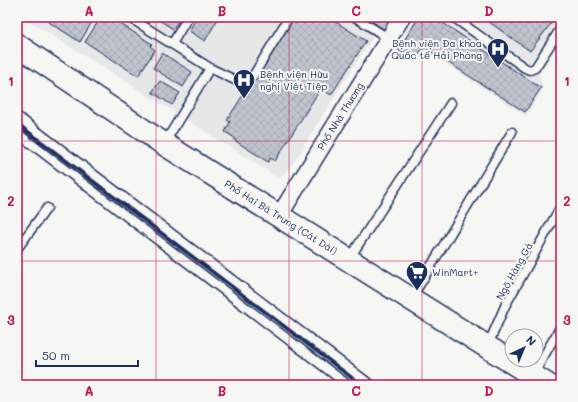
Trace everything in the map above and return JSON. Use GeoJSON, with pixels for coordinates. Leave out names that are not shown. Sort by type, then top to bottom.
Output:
{"type":"FeatureCollection","features":[{"type":"Feature","properties":{"kind":"main road","name":"Phố Hai Bà Trưng (Cát Dài)"},"geometry":{"type":"LineString","coordinates":[[17,45],[164,144],[540,380]]}},
{"type":"Feature","properties":{"kind":"street","name":"Phố Nhà Thương"},"geometry":{"type":"LineString","coordinates":[[279,216],[402,17]]}},
{"type":"Feature","properties":{"kind":"lane"},"geometry":{"type":"LineString","coordinates":[[129,17],[210,68],[237,81],[246,80],[253,76],[289,17]]}},
{"type":"Feature","properties":{"kind":"lane"},"geometry":{"type":"LineString","coordinates":[[172,44],[188,17]]}},
{"type":"Feature","properties":{"kind":"lane"},"geometry":{"type":"LineString","coordinates":[[355,17],[388,38]]}},
{"type":"Feature","properties":{"kind":"lane"},"geometry":{"type":"LineString","coordinates":[[455,17],[525,68],[530,70],[536,68],[561,28]]}},
{"type":"Feature","properties":{"kind":"lane"},"geometry":{"type":"LineString","coordinates":[[164,144],[210,68]]}},
{"type":"Feature","properties":{"kind":"lane"},"geometry":{"type":"LineString","coordinates":[[348,260],[451,104]]}},
{"type":"Feature","properties":{"kind":"lane"},"geometry":{"type":"LineString","coordinates":[[17,116],[371,385]]}},
{"type":"Feature","properties":{"kind":"lane"},"geometry":{"type":"LineString","coordinates":[[411,300],[512,132]]}},
{"type":"Feature","properties":{"kind":"lane"},"geometry":{"type":"LineString","coordinates":[[17,133],[348,385]]}},
{"type":"Feature","properties":{"kind":"lane","name":"Ngõ Hàng Gà"},"geometry":{"type":"LineString","coordinates":[[487,347],[505,306],[561,206]]}},
{"type":"Feature","properties":{"kind":"lane"},"geometry":{"type":"LineString","coordinates":[[17,248],[47,208]]}},
{"type":"Feature","properties":{"kind":"lane"},"geometry":{"type":"LineString","coordinates":[[540,380],[561,326]]}},
{"type":"Feature","properties":{"kind":"shaded area","name":"Bệnh viện Hữu nghị Việt Tiệp"},"geometry":{"type":"Polygon","coordinates":[[[23,17],[392,17],[384,30],[379,27],[289,169],[279,178],[23,17]]]}},
{"type":"Feature","properties":{"kind":"shaded area","name":"Bệnh viện Đa khoa Quốc tế Hải Phòng"},"geometry":{"type":"Polygon","coordinates":[[[415,17],[561,17],[561,39],[539,74],[543,88],[526,116],[425,50],[416,64],[395,50],[415,17]]]}},
{"type":"Feature","properties":{"kind":"building"},"geometry":{"type":"Polygon","coordinates":[[[41,17],[95,17],[80,42],[41,17]]]}},
{"type":"Feature","properties":{"kind":"building"},"geometry":{"type":"Polygon","coordinates":[[[101,17],[108,19],[110,17],[152,44],[150,46],[155,50],[138,76],[85,42],[101,17]]]}},
{"type":"Feature","properties":{"kind":"building"},"geometry":{"type":"Polygon","coordinates":[[[154,17],[181,17],[173,29],[154,17]]]}},
{"type":"Feature","properties":{"kind":"building"},"geometry":{"type":"Polygon","coordinates":[[[197,17],[219,17],[205,41],[189,31],[197,17]]]}},
{"type":"Feature","properties":{"kind":"building"},"geometry":{"type":"Polygon","coordinates":[[[293,17],[321,17],[325,19],[328,17],[366,41],[331,95],[321,88],[275,161],[270,158],[268,162],[234,140],[235,138],[225,132],[230,122],[227,120],[293,17]]]}},
{"type":"Feature","properties":{"kind":"building"},"geometry":{"type":"Polygon","coordinates":[[[376,17],[392,17],[384,30],[372,22],[376,17]]]}},
{"type":"Feature","properties":{"kind":"building"},"geometry":{"type":"Polygon","coordinates":[[[419,17],[434,17],[541,88],[525,112],[424,47],[415,61],[398,50],[419,17]]]}},
{"type":"Feature","properties":{"kind":"building"},"geometry":{"type":"Polygon","coordinates":[[[482,17],[556,17],[530,51],[482,17]]]}},
{"type":"Feature","properties":{"kind":"building"},"geometry":{"type":"Polygon","coordinates":[[[162,53],[192,72],[183,87],[153,68],[162,53]]]}},
{"type":"Feature","properties":{"kind":"building"},"geometry":{"type":"Polygon","coordinates":[[[160,81],[180,93],[172,105],[152,92],[160,81]]]}},
{"type":"Feature","properties":{"kind":"railway"},"geometry":{"type":"LineString","coordinates":[[17,124],[361,385]]}},
{"type":"Feature","properties":{"kind":"place","name":"Bệnh viện Đa khoa Quốc tế Hải Phòng"},"geometry":{"type":"Point","coordinates":[498,68]}},
{"type":"Feature","properties":{"kind":"place","name":"Bệnh viện Hữu nghị Việt Tiệp"},"geometry":{"type":"Point","coordinates":[244,100]}},
{"type":"Feature","properties":{"kind":"place","name":"WinMart+"},"geometry":{"type":"Point","coordinates":[417,292]}}]}
